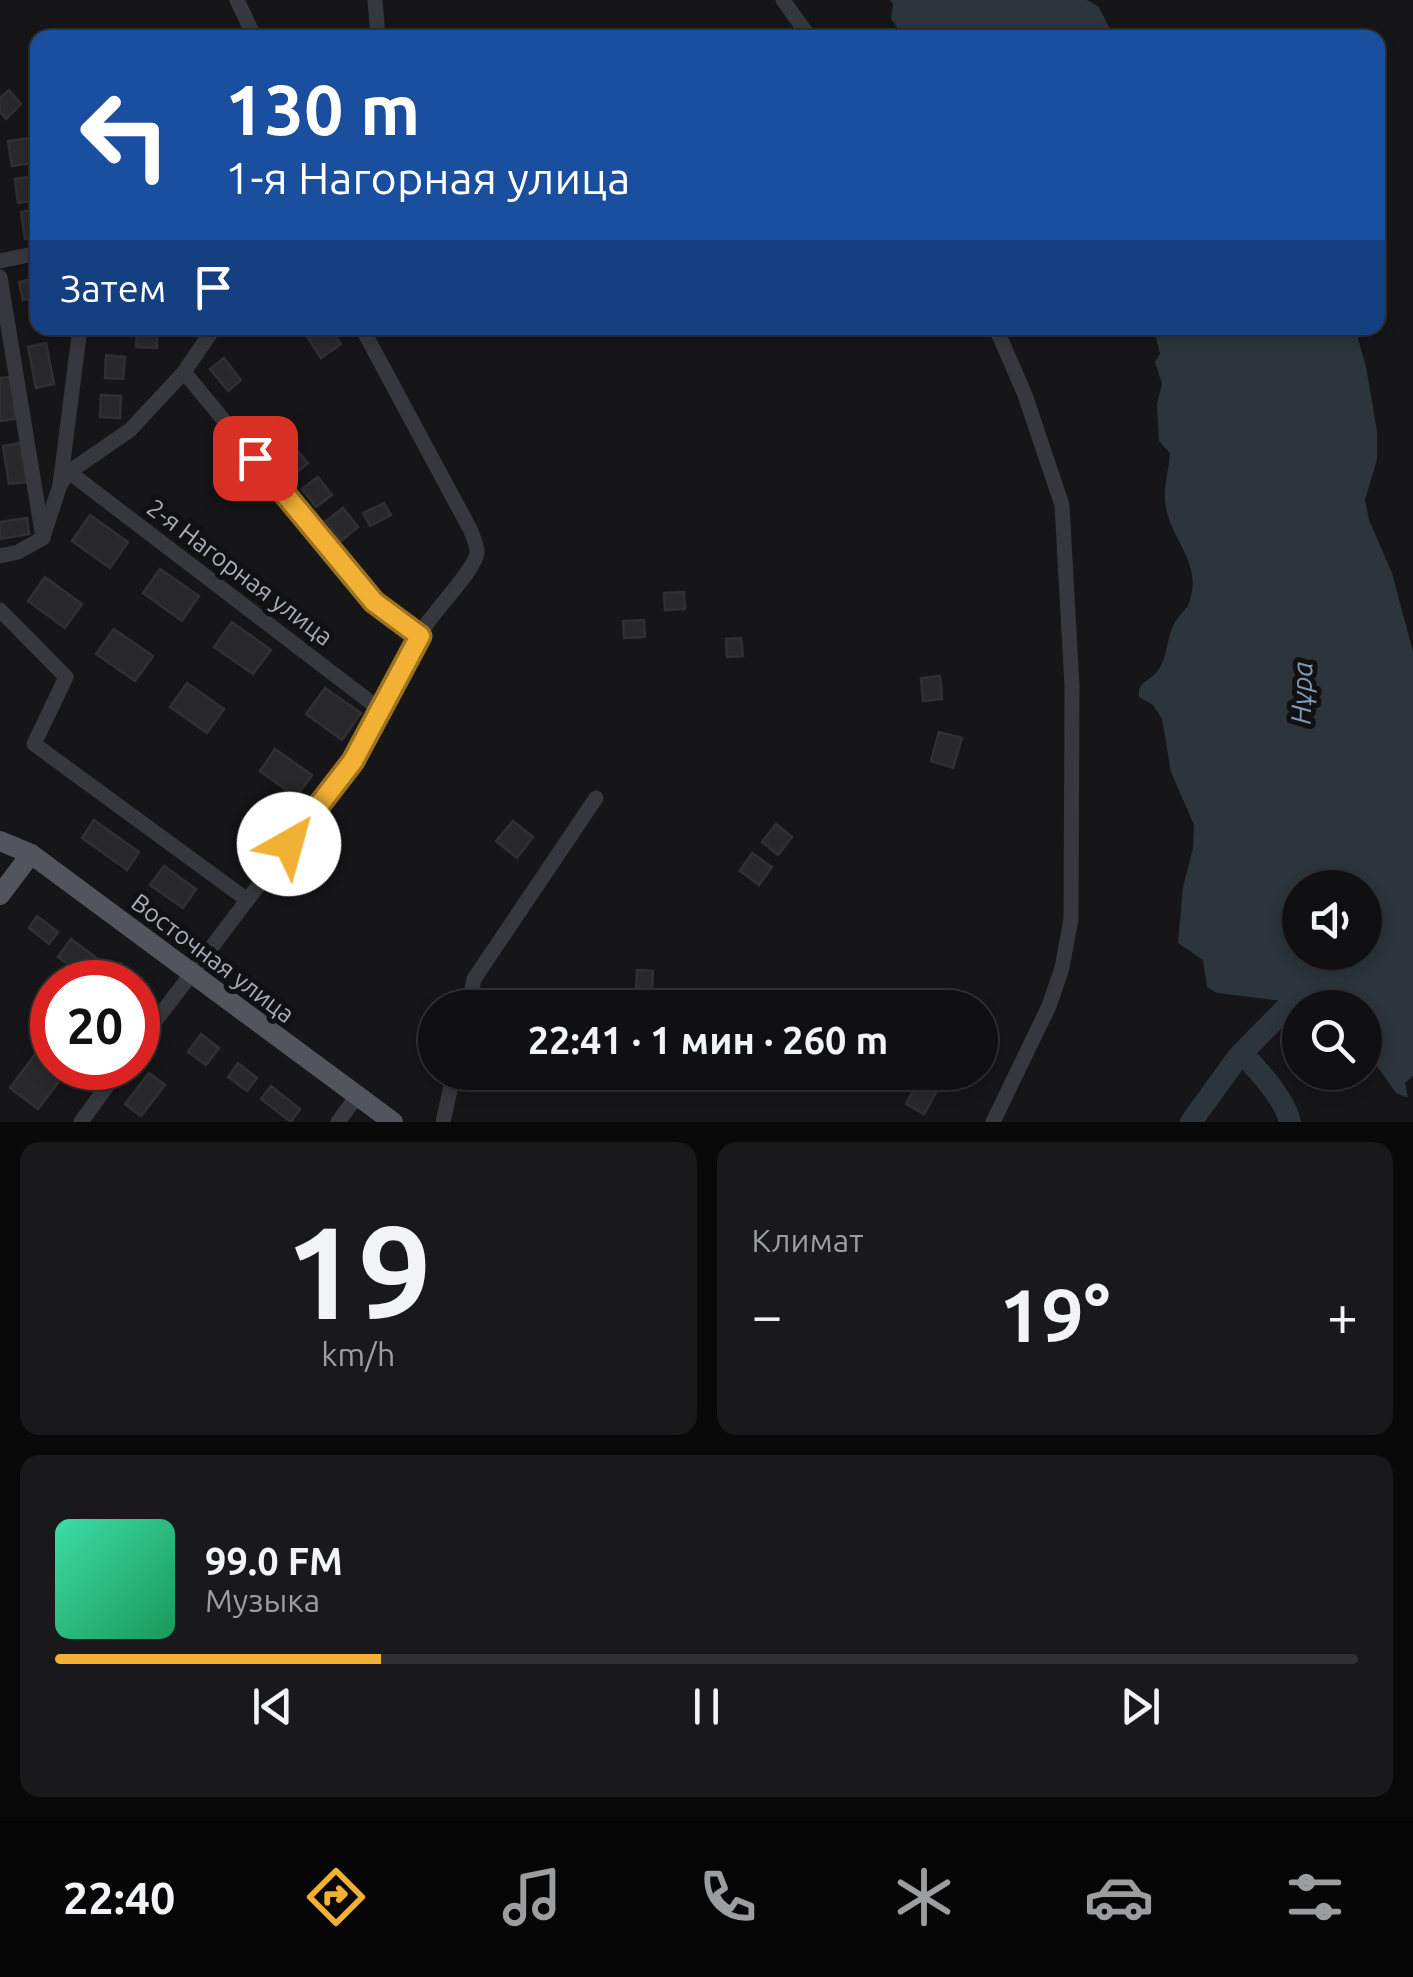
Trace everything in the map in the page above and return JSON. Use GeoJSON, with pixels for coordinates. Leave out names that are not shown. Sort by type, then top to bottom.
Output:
{"type":"FeatureCollection","features":[{"type":"Feature","properties":{"kind":"main road","name":"Восточная улица"},"geometry":{"type":"LineString","coordinates":[[0,840],[31,854],[392,1122]]}},
{"type":"Feature","properties":{"kind":"main road"},"geometry":{"type":"LineString","coordinates":[[0,895],[31,854]]}},
{"type":"Feature","properties":{"kind":"street"},"geometry":{"type":"LineString","coordinates":[[237,0],[251,30]]}},
{"type":"Feature","properties":{"kind":"street"},"geometry":{"type":"LineString","coordinates":[[375,0],[377,30]]}},
{"type":"Feature","properties":{"kind":"street"},"geometry":{"type":"LineString","coordinates":[[783,0],[804,30]]}},
{"type":"Feature","properties":{"kind":"street"},"geometry":{"type":"LineString","coordinates":[[0,261],[30,254]]}},
{"type":"Feature","properties":{"kind":"street"},"geometry":{"type":"LineString","coordinates":[[0,277],[43,538]]}},
{"type":"Feature","properties":{"kind":"street"},"geometry":{"type":"LineString","coordinates":[[0,556],[18,552],[43,538],[64,479],[79,335]]}},
{"type":"Feature","properties":{"kind":"street"},"geometry":{"type":"LineString","coordinates":[[197,335],[198,347]]}},
{"type":"Feature","properties":{"kind":"street"},"geometry":{"type":"LineString","coordinates":[[64,479],[130,430],[184,372],[208,335]]}},
{"type":"Feature","properties":{"kind":"street"},"geometry":{"type":"LineString","coordinates":[[160,1013],[353,761],[440,603],[475,562],[477,550],[470,528],[366,335]]}},
{"type":"Feature","properties":{"kind":"street"},"geometry":{"type":"LineString","coordinates":[[993,1122],[1049,1006],[1062,968],[1070,919],[1072,704],[1062,505],[1025,395],[999,335]]}},
{"type":"Feature","properties":{"kind":"street"},"geometry":{"type":"LineString","coordinates":[[184,372],[374,602],[420,636]]}},
{"type":"Feature","properties":{"kind":"street","name":"2-я Нагорная улица"},"geometry":{"type":"LineString","coordinates":[[64,479],[382,710]]}},
{"type":"Feature","properties":{"kind":"street"},"geometry":{"type":"LineString","coordinates":[[0,610],[66,677],[34,744],[246,899]]}},
{"type":"Feature","properties":{"kind":"street"},"geometry":{"type":"LineString","coordinates":[[472,990],[474,979],[596,798]]}},
{"type":"Feature","properties":{"kind":"street"},"geometry":{"type":"LineString","coordinates":[[81,1122],[104,1090]]}},
{"type":"Feature","properties":{"kind":"street"},"geometry":{"type":"LineString","coordinates":[[443,1122],[450,1090]]}},
{"type":"Feature","properties":{"kind":"street"},"geometry":{"type":"LineString","coordinates":[[338,1122],[357,1096]]}},
{"type":"Feature","properties":{"kind":"water"},"geometry":{"type":"Polygon","coordinates":[[[890,0],[1087,0],[1099,7],[1110,30],[899,30],[891,19],[890,0]]]}},
{"type":"Feature","properties":{"kind":"water"},"geometry":{"type":"Polygon","coordinates":[[[1156,335],[1357,335],[1377,431],[1377,459],[1365,500],[1369,520],[1392,573],[1413,652],[1413,1076],[1405,1083],[1408,1098],[1396,1093],[1382,1073],[1382,990],[1282,990],[1282,1001],[1217,993],[1207,987],[1203,960],[1178,943],[1194,825],[1171,772],[1162,719],[1153,705],[1139,697],[1142,685],[1160,667],[1172,628],[1188,605],[1192,589],[1190,565],[1165,501],[1170,453],[1159,441],[1157,404],[1162,384],[1155,362],[1160,354],[1156,335]]]}},
{"type":"Feature","properties":{"kind":"building"},"geometry":{"type":"Polygon","coordinates":[[[9,90],[21,104],[6,119],[0,112],[0,98],[9,90]]]}},
{"type":"Feature","properties":{"kind":"building"},"geometry":{"type":"Polygon","coordinates":[[[29,138],[30,163],[12,166],[8,141],[29,138]]]}},
{"type":"Feature","properties":{"kind":"building"},"geometry":{"type":"Polygon","coordinates":[[[30,177],[30,201],[18,203],[15,179],[30,177]]]}},
{"type":"Feature","properties":{"kind":"building"},"geometry":{"type":"Polygon","coordinates":[[[30,210],[30,239],[25,239],[21,212],[30,210]]]}},
{"type":"Feature","properties":{"kind":"building"},"geometry":{"type":"Polygon","coordinates":[[[30,280],[30,299],[23,300],[19,282],[30,280]]]}},
{"type":"Feature","properties":{"kind":"building"},"geometry":{"type":"Polygon","coordinates":[[[137,335],[157,335],[157,348],[136,347],[137,335]]]}},
{"type":"Feature","properties":{"kind":"building"},"geometry":{"type":"Polygon","coordinates":[[[306,335],[335,335],[341,344],[321,358],[306,335]]]}},
{"type":"Feature","properties":{"kind":"building"},"geometry":{"type":"Polygon","coordinates":[[[46,343],[54,384],[36,388],[28,347],[46,343]]]}},
{"type":"Feature","properties":{"kind":"building"},"geometry":{"type":"Polygon","coordinates":[[[106,355],[125,357],[123,379],[105,378],[106,355]]]}},
{"type":"Feature","properties":{"kind":"building"},"geometry":{"type":"Polygon","coordinates":[[[224,358],[241,380],[228,391],[210,369],[224,358]]]}},
{"type":"Feature","properties":{"kind":"building"},"geometry":{"type":"Polygon","coordinates":[[[10,377],[16,419],[0,421],[0,378],[10,377]]]}},
{"type":"Feature","properties":{"kind":"building"},"geometry":{"type":"Polygon","coordinates":[[[101,395],[121,396],[120,418],[100,417],[101,395]]]}},
{"type":"Feature","properties":{"kind":"building"},"geometry":{"type":"Polygon","coordinates":[[[21,443],[27,482],[9,484],[3,446],[21,443]]]}},
{"type":"Feature","properties":{"kind":"building"},"geometry":{"type":"Polygon","coordinates":[[[294,447],[308,463],[292,476],[279,460],[294,447]]]}},
{"type":"Feature","properties":{"kind":"building"},"geometry":{"type":"Polygon","coordinates":[[[318,477],[332,495],[316,507],[302,489],[318,477]]]}},
{"type":"Feature","properties":{"kind":"building"},"geometry":{"type":"Polygon","coordinates":[[[384,503],[391,515],[370,526],[363,513],[384,503]]]}},
{"type":"Feature","properties":{"kind":"building"},"geometry":{"type":"Polygon","coordinates":[[[343,508],[358,527],[341,541],[326,521],[343,508]]]}},
{"type":"Feature","properties":{"kind":"building"},"geometry":{"type":"Polygon","coordinates":[[[90,515],[128,542],[110,568],[72,541],[90,515]]]}},
{"type":"Feature","properties":{"kind":"building"},"geometry":{"type":"Polygon","coordinates":[[[27,518],[29,534],[0,539],[0,522],[27,518]]]}},
{"type":"Feature","properties":{"kind":"building"},"geometry":{"type":"Polygon","coordinates":[[[160,569],[199,596],[182,621],[143,593],[160,569]]]}},
{"type":"Feature","properties":{"kind":"building"},"geometry":{"type":"Polygon","coordinates":[[[45,577],[82,604],[65,628],[28,601],[45,577]]]}},
{"type":"Feature","properties":{"kind":"building"},"geometry":{"type":"Polygon","coordinates":[[[684,592],[685,609],[665,610],[664,593],[684,592]]]}},
{"type":"Feature","properties":{"kind":"building"},"geometry":{"type":"Polygon","coordinates":[[[644,620],[645,637],[624,638],[623,621],[644,620]]]}},
{"type":"Feature","properties":{"kind":"building"},"geometry":{"type":"Polygon","coordinates":[[[232,622],[271,650],[253,674],[214,647],[232,622]]]}},
{"type":"Feature","properties":{"kind":"building"},"geometry":{"type":"Polygon","coordinates":[[[114,629],[153,656],[135,681],[96,654],[114,629]]]}},
{"type":"Feature","properties":{"kind":"building"},"geometry":{"type":"Polygon","coordinates":[[[741,638],[743,656],[727,657],[726,639],[741,638]]]}},
{"type":"Feature","properties":{"kind":"building"},"geometry":{"type":"Polygon","coordinates":[[[940,676],[942,699],[923,701],[921,678],[940,676]]]}},
{"type":"Feature","properties":{"kind":"building"},"geometry":{"type":"Polygon","coordinates":[[[187,683],[224,709],[207,733],[170,707],[187,683]]]}},
{"type":"Feature","properties":{"kind":"building"},"geometry":{"type":"Polygon","coordinates":[[[325,688],[361,713],[342,740],[306,714],[325,688]]]}},
{"type":"Feature","properties":{"kind":"building"},"geometry":{"type":"Polygon","coordinates":[[[939,732],[962,738],[953,768],[931,761],[939,732]]]}},
{"type":"Feature","properties":{"kind":"building"},"geometry":{"type":"Polygon","coordinates":[[[275,749],[312,775],[296,797],[260,771],[275,749]]]}},
{"type":"Feature","properties":{"kind":"building"},"geometry":{"type":"Polygon","coordinates":[[[94,820],[139,852],[127,870],[82,838],[94,820]]]}},
{"type":"Feature","properties":{"kind":"building"},"geometry":{"type":"Polygon","coordinates":[[[513,821],[533,837],[517,858],[496,841],[513,821]]]}},
{"type":"Feature","properties":{"kind":"building"},"geometry":{"type":"Polygon","coordinates":[[[776,824],[792,837],[778,855],[762,842],[776,824]]]}},
{"type":"Feature","properties":{"kind":"building"},"geometry":{"type":"Polygon","coordinates":[[[752,853],[772,867],[759,885],[740,871],[752,853]]]}},
{"type":"Feature","properties":{"kind":"building"},"geometry":{"type":"Polygon","coordinates":[[[164,866],[196,889],[183,908],[150,885],[164,866]]]}},
{"type":"Feature","properties":{"kind":"building"},"geometry":{"type":"Polygon","coordinates":[[[37,916],[58,932],[49,944],[29,928],[37,916]]]}},
{"type":"Feature","properties":{"kind":"building"},"geometry":{"type":"Polygon","coordinates":[[[71,939],[99,960],[62,960],[58,957],[71,939]]]}},
{"type":"Feature","properties":{"kind":"building"},"geometry":{"type":"Polygon","coordinates":[[[637,970],[653,971],[652,990],[636,990],[637,970]]]}},
{"type":"Feature","properties":{"kind":"building"},"geometry":{"type":"Polygon","coordinates":[[[201,1034],[219,1048],[206,1065],[188,1052],[201,1034]]]}},
{"type":"Feature","properties":{"kind":"building"},"geometry":{"type":"Polygon","coordinates":[[[30,1061],[30,1090],[52,1090],[38,1109],[10,1088],[30,1061]]]}},
{"type":"Feature","properties":{"kind":"building"},"geometry":{"type":"Polygon","coordinates":[[[238,1063],[257,1078],[247,1091],[228,1077],[238,1063]]]}},
{"type":"Feature","properties":{"kind":"building"},"geometry":{"type":"Polygon","coordinates":[[[160,1081],[165,1085],[141,1116],[125,1104],[136,1090],[160,1090],[160,1081]]]}},
{"type":"Feature","properties":{"kind":"building"},"geometry":{"type":"Polygon","coordinates":[[[271,1086],[300,1109],[291,1122],[261,1099],[271,1086]]]}},
{"type":"Feature","properties":{"kind":"building"},"geometry":{"type":"Polygon","coordinates":[[[913,1090],[937,1091],[924,1114],[906,1104],[913,1090]]]}},
{"type":"Feature","properties":{"kind":"waterway","name":"Нұра"},"geometry":{"type":"LineString","coordinates":[[1191,1122],[1238,1057],[1292,1002],[1293,971]]}},
{"type":"Feature","properties":{"kind":"waterway","name":"Нұра"},"geometry":{"type":"LineString","coordinates":[[1242,1053],[1277,1094],[1290,1122]]}},
{"type":"Feature","properties":{"kind":"route"},"geometry":{"type":"LineString","coordinates":[[255,458],[374,602],[420,636],[353,761],[289,844]]}}]}
